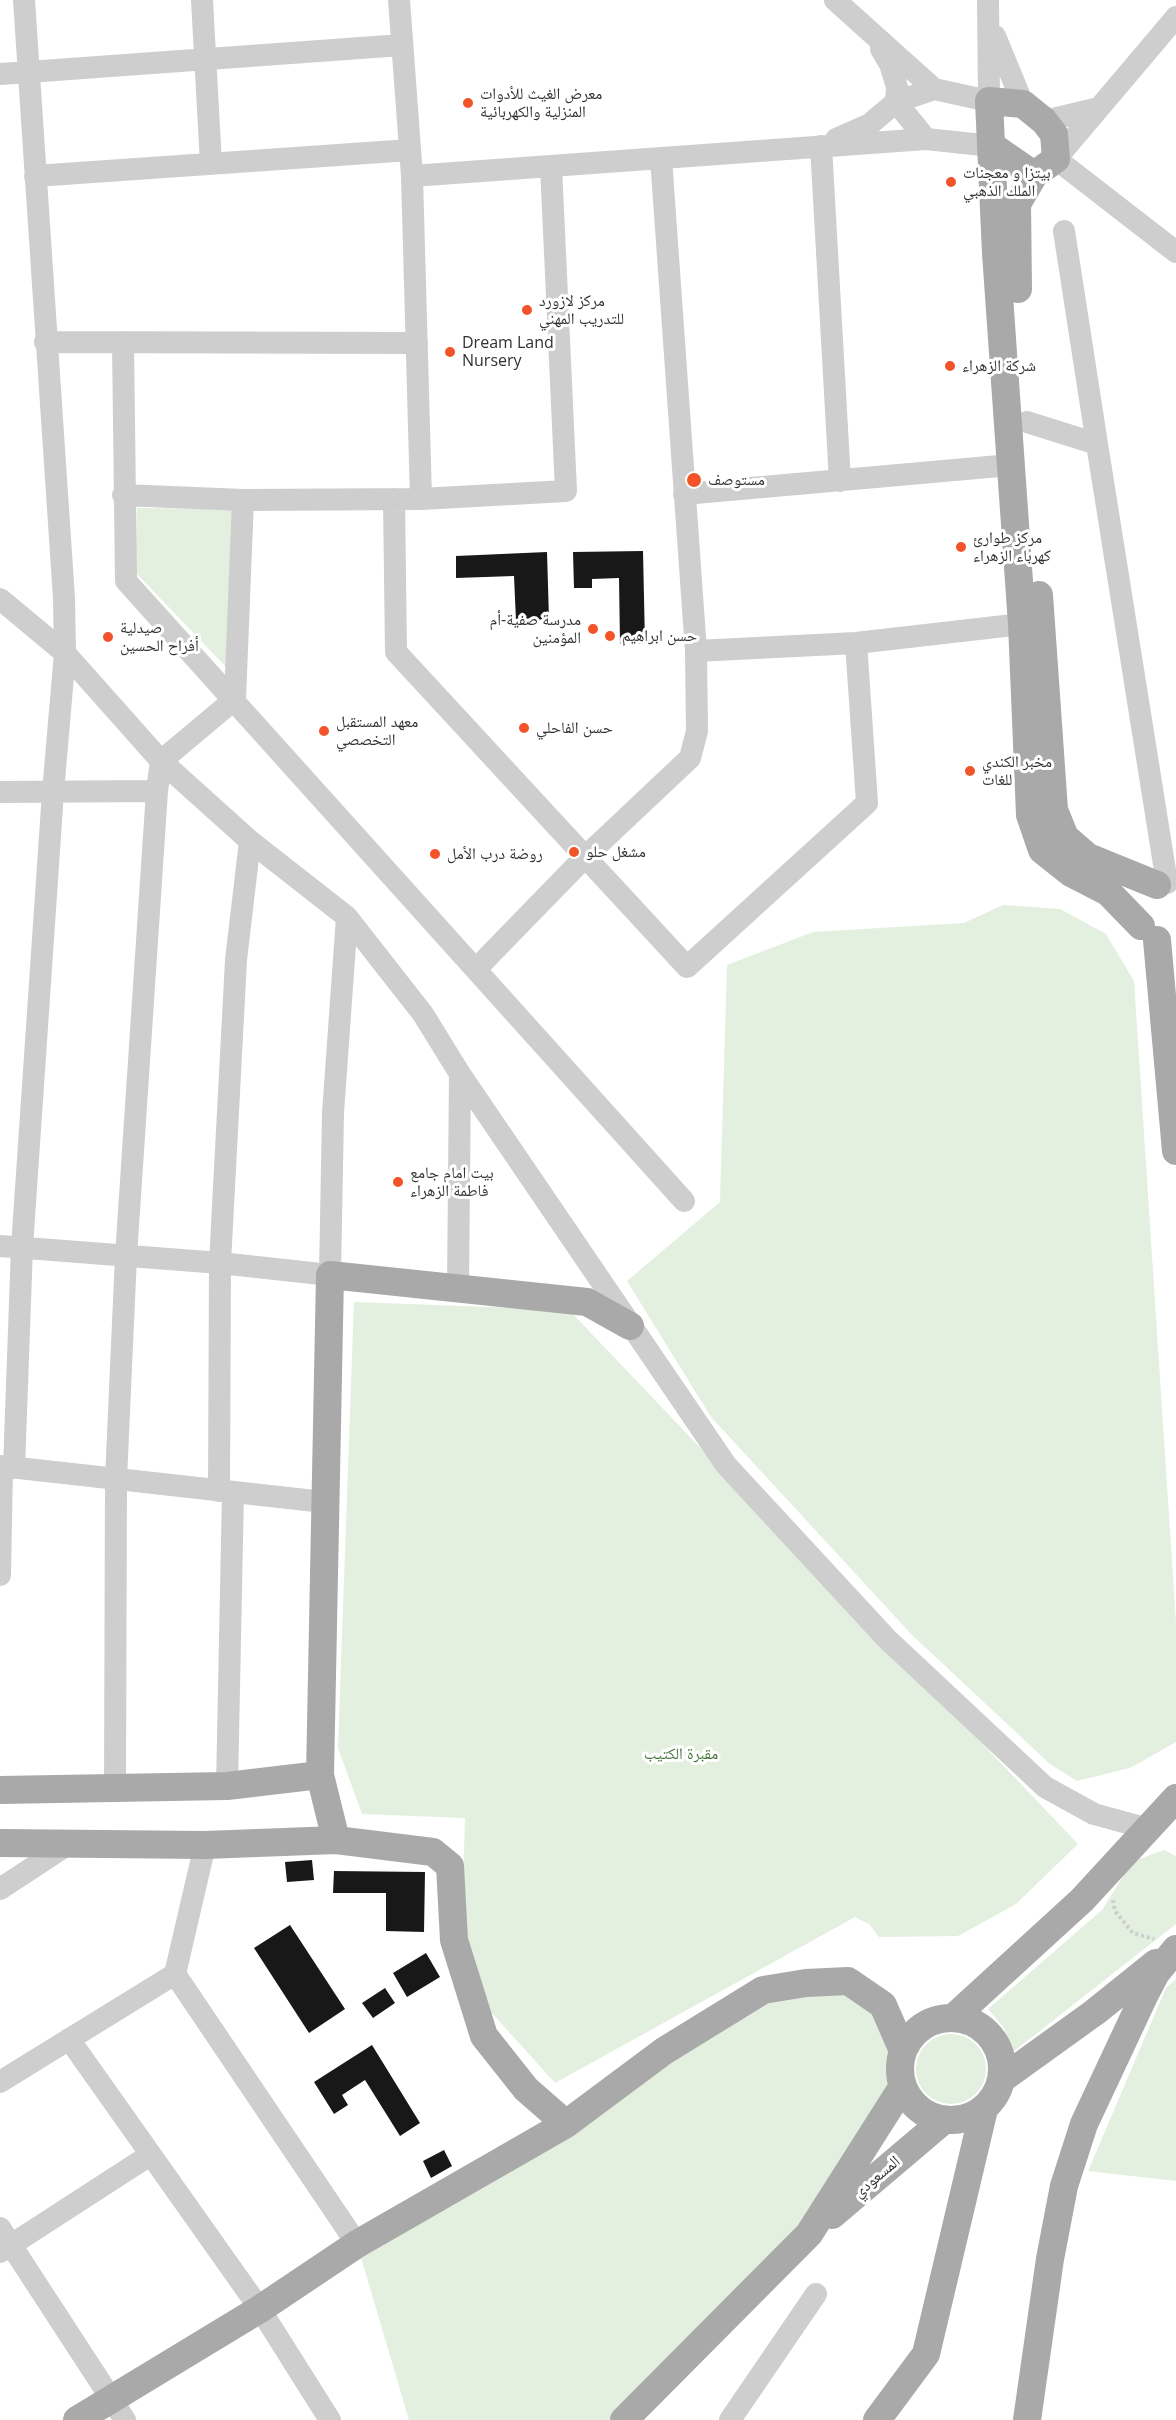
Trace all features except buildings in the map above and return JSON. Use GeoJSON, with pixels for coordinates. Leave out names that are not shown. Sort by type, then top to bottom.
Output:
{"type":"FeatureCollection","features":[{"type":"Feature","properties":{"kind":"main road"},"geometry":{"type":"LineString","coordinates":[[1158,936],[1108,892],[1071,873],[1042,850],[1030,815],[1022,624],[989,101],[1033,113],[1054,134],[1045,167],[1017,204],[1016,254],[1054,810],[1065,837],[1088,856],[1167,884]]}},
{"type":"Feature","properties":{"kind":"main road"},"geometry":{"type":"LineString","coordinates":[[992,146],[1045,167]]}},
{"type":"Feature","properties":{"kind":"main road"},"geometry":{"type":"LineString","coordinates":[[1167,884],[1147,891],[1140,902],[1138,914],[1158,936],[1176,1151]]}},
{"type":"Feature","properties":{"kind":"main road"},"geometry":{"type":"LineString","coordinates":[[336,1840],[320,1775],[330,1275],[587,1302],[630,1326]]}},
{"type":"Feature","properties":{"kind":"main road"},"geometry":{"type":"LineString","coordinates":[[0,1790],[227,1786],[320,1775]]}},
{"type":"Feature","properties":{"kind":"main road"},"geometry":{"type":"LineString","coordinates":[[954,2017],[1114,1867],[1163,1830],[1176,1798]]}},
{"type":"Feature","properties":{"kind":"main road"},"geometry":{"type":"LineString","coordinates":[[0,1842],[205,1845],[336,1840],[433,1852],[450,1866],[454,1940],[484,2036],[526,2089],[566,2124]]}},
{"type":"Feature","properties":{"kind":"main road"},"geometry":{"type":"LineString","coordinates":[[1002,2079],[1095,2012],[1172,1946]]}},
{"type":"Feature","properties":{"kind":"main road"},"geometry":{"type":"LineString","coordinates":[[1027,2420],[1050,2259],[1064,2186],[1084,2124],[1156,1972],[1172,1946]]}},
{"type":"Feature","properties":{"kind":"main road"},"geometry":{"type":"LineString","coordinates":[[77,2420],[119,2410],[260,2309],[357,2244],[566,2124],[664,2051],[763,1990],[806,1983],[848,1981],[883,2005],[903,2051]]}},
{"type":"Feature","properties":{"kind":"main road"},"geometry":{"type":"LineString","coordinates":[[954,2017],[972,2021],[986,2031],[997,2045],[1003,2061],[1002,2079],[996,2096],[984,2109],[958,2120],[944,2120],[919,2109],[903,2086],[900,2068],[903,2051],[911,2037],[923,2026],[938,2019],[954,2017]]}},
{"type":"Feature","properties":{"kind":"main road"},"geometry":{"type":"LineString","coordinates":[[624,2420],[809,2234],[903,2086]]}},
{"type":"Feature","properties":{"kind":"main road"},"geometry":{"type":"LineString","coordinates":[[877,2420],[926,2354],[984,2109]]}},
{"type":"Feature","properties":{"kind":"main road","name":"المسعودي"},"geometry":{"type":"LineString","coordinates":[[809,2234],[944,2120]]}},
{"type":"Feature","properties":{"kind":"street"},"geometry":{"type":"LineString","coordinates":[[0,1575],[11,1247],[65,653],[64,598],[45,342],[24,0]]}},
{"type":"Feature","properties":{"kind":"street"},"geometry":{"type":"LineString","coordinates":[[202,0],[211,164]]}},
{"type":"Feature","properties":{"kind":"street"},"geometry":{"type":"LineString","coordinates":[[399,0],[412,176],[421,499]]}},
{"type":"Feature","properties":{"kind":"street"},"geometry":{"type":"LineString","coordinates":[[835,0],[933,89],[989,101],[989,9]]}},
{"type":"Feature","properties":{"kind":"street"},"geometry":{"type":"LineString","coordinates":[[989,9],[1006,66],[1033,113],[1099,108]]}},
{"type":"Feature","properties":{"kind":"street"},"geometry":{"type":"LineString","coordinates":[[1171,32],[1045,167],[1176,252]]}},
{"type":"Feature","properties":{"kind":"street"},"geometry":{"type":"LineString","coordinates":[[872,36],[890,64],[897,87],[896,102],[926,139]]}},
{"type":"Feature","properties":{"kind":"street"},"geometry":{"type":"LineString","coordinates":[[0,74],[402,45]]}},
{"type":"Feature","properties":{"kind":"street"},"geometry":{"type":"LineString","coordinates":[[821,146],[870,124],[896,102],[933,89]]}},
{"type":"Feature","properties":{"kind":"street"},"geometry":{"type":"LineString","coordinates":[[412,176],[926,139],[992,146]]}},
{"type":"Feature","properties":{"kind":"street"},"geometry":{"type":"LineString","coordinates":[[821,146],[840,481]]}},
{"type":"Feature","properties":{"kind":"street"},"geometry":{"type":"LineString","coordinates":[[35,176],[410,150]]}},
{"type":"Feature","properties":{"kind":"street"},"geometry":{"type":"LineString","coordinates":[[476,969],[585,857],[690,758],[697,731],[696,651],[661,158]]}},
{"type":"Feature","properties":{"kind":"street"},"geometry":{"type":"LineString","coordinates":[[123,495],[243,500],[421,499],[566,491],[551,166]]}},
{"type":"Feature","properties":{"kind":"street"},"geometry":{"type":"LineString","coordinates":[[1064,231],[1167,884]]}},
{"type":"Feature","properties":{"kind":"street"},"geometry":{"type":"LineString","coordinates":[[45,342],[417,343]]}},
{"type":"Feature","properties":{"kind":"street"},"geometry":{"type":"LineString","coordinates":[[123,342],[123,495],[126,580],[684,1201]]}},
{"type":"Feature","properties":{"kind":"street"},"geometry":{"type":"LineString","coordinates":[[1028,422],[1097,444]]}},
{"type":"Feature","properties":{"kind":"street"},"geometry":{"type":"LineString","coordinates":[[684,494],[1011,465]]}},
{"type":"Feature","properties":{"kind":"street"},"geometry":{"type":"LineString","coordinates":[[394,499],[396,652],[687,967],[867,803],[856,643]]}},
{"type":"Feature","properties":{"kind":"street"},"geometry":{"type":"LineString","coordinates":[[115,1788],[116,1479],[126,1256],[156,791],[161,761],[235,699],[243,500]]}},
{"type":"Feature","properties":{"kind":"street"},"geometry":{"type":"LineString","coordinates":[[0,599],[65,653],[161,761],[250,841],[347,917],[423,1014],[460,1074],[726,1465],[887,1639],[1045,1787],[1094,1814],[1163,1830]]}},
{"type":"Feature","properties":{"kind":"street"},"geometry":{"type":"LineString","coordinates":[[696,651],[856,643],[1022,624]]}},
{"type":"Feature","properties":{"kind":"street"},"geometry":{"type":"LineString","coordinates":[[0,792],[156,791]]}},
{"type":"Feature","properties":{"kind":"street"},"geometry":{"type":"LineString","coordinates":[[227,1786],[226,1492],[220,1263],[236,960],[250,841]]}},
{"type":"Feature","properties":{"kind":"street"},"geometry":{"type":"LineString","coordinates":[[11,1247],[220,1263],[330,1275],[333,1113],[347,917]]}},
{"type":"Feature","properties":{"kind":"street"},"geometry":{"type":"LineString","coordinates":[[459,1287],[460,1074]]}},
{"type":"Feature","properties":{"kind":"street"},"geometry":{"type":"LineString","coordinates":[[5,1467],[324,1502]]}},
{"type":"Feature","properties":{"kind":"street"},"geometry":{"type":"LineString","coordinates":[[0,1889],[69,1844]]}},
{"type":"Feature","properties":{"kind":"street"},"geometry":{"type":"LineString","coordinates":[[0,2082],[175,1974],[205,1845]]}},
{"type":"Feature","properties":{"kind":"street"},"geometry":{"type":"LineString","coordinates":[[175,1974],[357,2244]]}},
{"type":"Feature","properties":{"kind":"street"},"geometry":{"type":"LineString","coordinates":[[69,2039],[260,2309],[330,2420]]}},
{"type":"Feature","properties":{"kind":"street"},"geometry":{"type":"LineString","coordinates":[[119,2410],[4,2242],[150,2155]]}},
{"type":"Feature","properties":{"kind":"street"},"geometry":{"type":"LineString","coordinates":[[730,2420],[816,2294]]}},
{"type":"Feature","properties":{"kind":"path"},"geometry":{"type":"LineString","coordinates":[[1114,1867],[1112,1890],[1115,1911],[1133,1933],[1172,1946]]}},
{"type":"Feature","properties":{"kind":"green space"},"geometry":{"type":"Polygon","coordinates":[[[137,508],[232,509],[228,669],[135,572],[137,508]]]}},
{"type":"Feature","properties":{"kind":"green space"},"geometry":{"type":"Polygon","coordinates":[[[1003,905],[1060,909],[1106,934],[1134,981],[1176,1623],[1176,1742],[1130,1768],[1077,1781],[1050,1764],[912,1635],[711,1417],[627,1281],[720,1202],[727,965],[813,932],[964,923],[1003,905]]]}},
{"type":"Feature","properties":{"kind":"green space","name":"مقبرة الكتيب"},"geometry":{"type":"Polygon","coordinates":[[[354,1302],[569,1310],[1078,1844],[1016,1904],[958,1936],[879,1937],[869,1924],[855,1917],[555,2083],[490,2011],[462,1918],[465,1818],[362,1814],[338,1748],[354,1302]]]}},
{"type":"Feature","properties":{"kind":"green space"},"geometry":{"type":"Polygon","coordinates":[[[1164,1850],[1176,1856],[1176,1924],[1013,2052],[1004,2028],[988,2009],[1102,1910],[1125,1873],[1139,1859],[1164,1850]]]}},
{"type":"Feature","properties":{"kind":"green space"},"geometry":{"type":"Polygon","coordinates":[[[1176,1979],[1176,2181],[1088,2171],[1166,1988],[1176,1979]]]}},
{"type":"Feature","properties":{"kind":"green space"},"geometry":{"type":"Polygon","coordinates":[[[806,1983],[883,2005],[901,2059],[901,2077],[809,2234],[624,2420],[409,2420],[357,2244],[664,2051],[806,1983]]]}},
{"type":"Feature","properties":{"kind":"green space"},"geometry":{"type":"Polygon","coordinates":[[[951,2034],[964,2037],[976,2044],[983,2056],[986,2069],[983,2082],[976,2094],[964,2101],[951,2104],[938,2101],[926,2094],[919,2082],[916,2069],[919,2056],[926,2044],[938,2037],[951,2034]]]}},
{"type":"Feature","properties":{"kind":"place","name":"معرض الغيث للأدوات المنزلية والكهربائية"},"geometry":{"type":"Point","coordinates":[468,103]}},
{"type":"Feature","properties":{"kind":"place","name":"بيتزا و معجنات الملك الذهبي"},"geometry":{"type":"Point","coordinates":[951,182]}},
{"type":"Feature","properties":{"kind":"place","name":"مركز لازورد للتدريب المهني"},"geometry":{"type":"Point","coordinates":[527,310]}},
{"type":"Feature","properties":{"kind":"place","name":"Dream Land Nursery"},"geometry":{"type":"Point","coordinates":[450,352]}},
{"type":"Feature","properties":{"kind":"place","name":"شركة الزهراء"},"geometry":{"type":"Point","coordinates":[950,366]}},
{"type":"Feature","properties":{"kind":"place","name":"مستوصف"},"geometry":{"type":"Point","coordinates":[694,480]}},
{"type":"Feature","properties":{"kind":"place","name":"مركز طوارئ كهرباء الزهراء"},"geometry":{"type":"Point","coordinates":[961,547]}},
{"type":"Feature","properties":{"kind":"place","name":"مدرسة صفية-أم المؤمنين"},"geometry":{"type":"Point","coordinates":[593,629]}},
{"type":"Feature","properties":{"kind":"place","name":"حسن ابراهيم"},"geometry":{"type":"Point","coordinates":[610,636]}},
{"type":"Feature","properties":{"kind":"place","name":"صيدلية أفراح الحسين"},"geometry":{"type":"Point","coordinates":[108,637]}},
{"type":"Feature","properties":{"kind":"place","name":"حسن الفاحلي"},"geometry":{"type":"Point","coordinates":[524,728]}},
{"type":"Feature","properties":{"kind":"place","name":"معهد المستقبل التخصصي"},"geometry":{"type":"Point","coordinates":[324,731]}},
{"type":"Feature","properties":{"kind":"place","name":"مخبر الكندي للغات"},"geometry":{"type":"Point","coordinates":[970,771]}},
{"type":"Feature","properties":{"kind":"place","name":"مشغل حلو"},"geometry":{"type":"Point","coordinates":[574,852]}},
{"type":"Feature","properties":{"kind":"place","name":"روضة درب الأمل"},"geometry":{"type":"Point","coordinates":[435,854]}},
{"type":"Feature","properties":{"kind":"place","name":"بيت امام جامع فاطمة الزهراء"},"geometry":{"type":"Point","coordinates":[398,1182]}}]}
